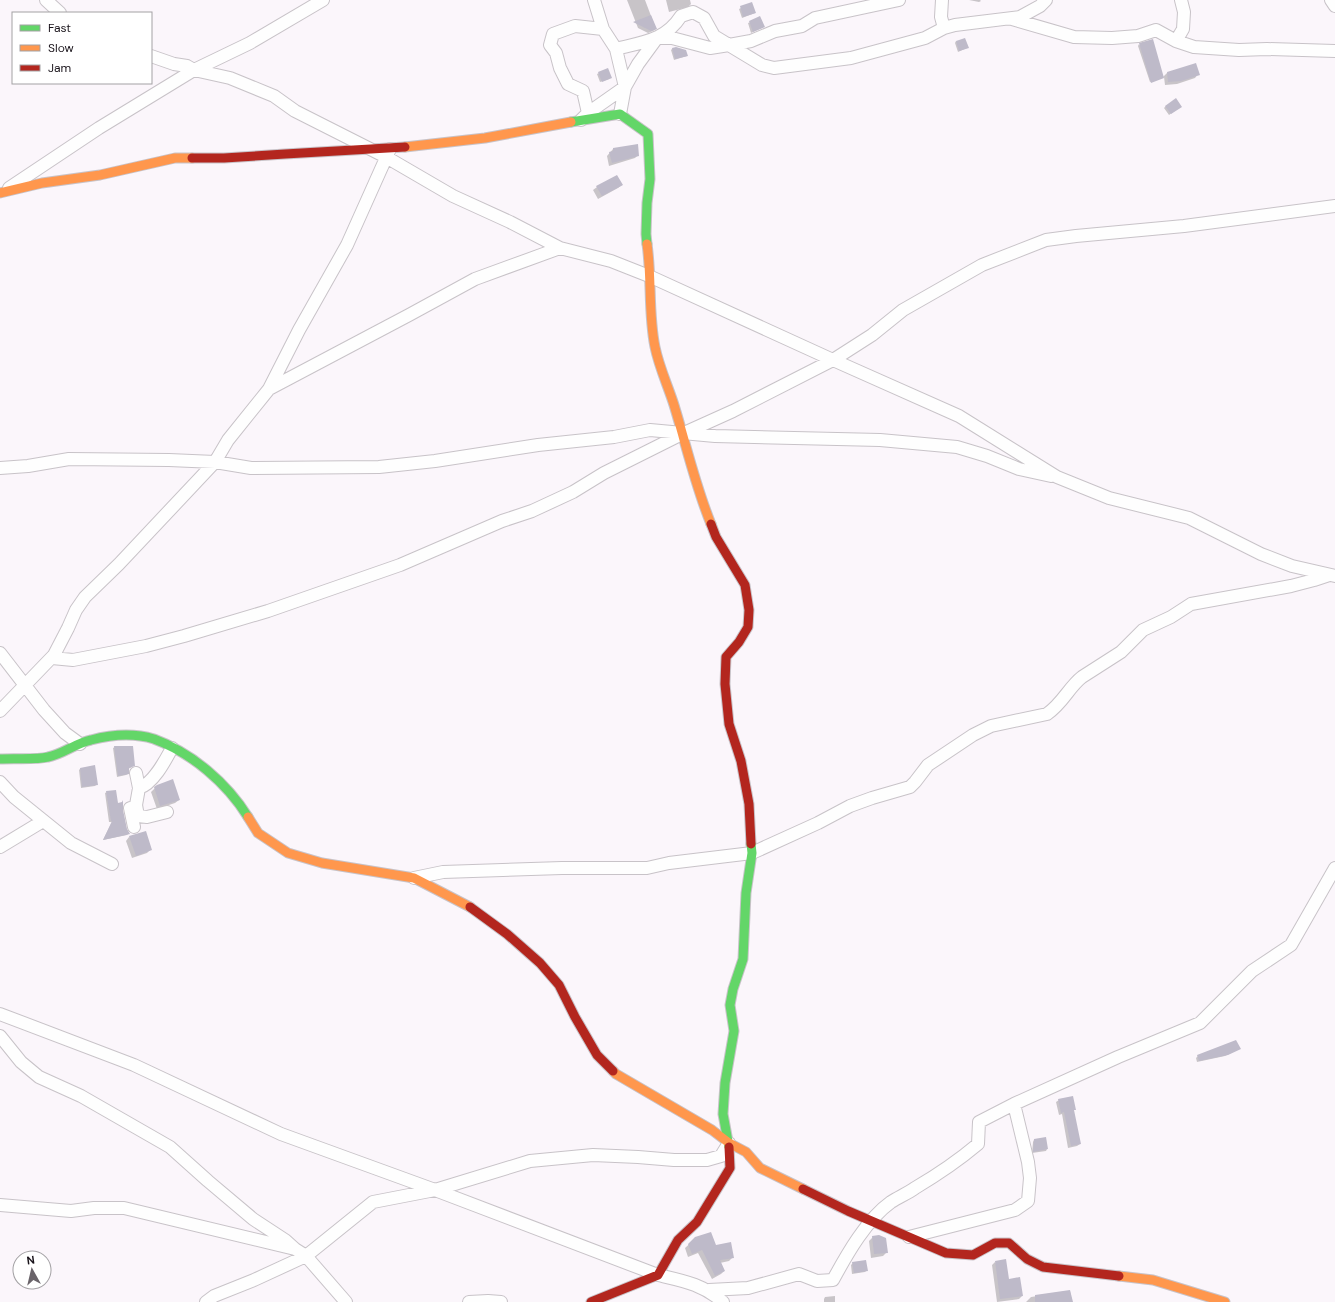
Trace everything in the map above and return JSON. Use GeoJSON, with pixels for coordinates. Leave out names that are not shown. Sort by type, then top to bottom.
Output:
{"type":"FeatureCollection","features":[{"type":"Feature","properties":{"kind":"street"},"geometry":{"type":"LineString","coordinates":[[46,0],[59,12]]}},
{"type":"Feature","properties":{"kind":"street"},"geometry":{"type":"LineString","coordinates":[[1,193],[99,128],[194,70],[250,43],[323,0]]}},
{"type":"Feature","properties":{"kind":"street"},"geometry":{"type":"LineString","coordinates":[[594,0],[603,29],[616,49],[625,87]]}},
{"type":"Feature","properties":{"kind":"street"},"geometry":{"type":"LineString","coordinates":[[616,49],[657,38],[672,38],[710,48],[729,45],[751,41],[776,31],[802,26],[814,18],[899,0]]}},
{"type":"Feature","properties":{"kind":"street"},"geometry":{"type":"LineString","coordinates":[[942,0],[941,17],[944,28]]}},
{"type":"Feature","properties":{"kind":"street"},"geometry":{"type":"LineString","coordinates":[[620,114],[625,87],[638,64],[657,38],[675,25],[681,16],[693,12],[704,18],[714,36],[762,65],[774,68],[851,58],[925,38],[944,28],[955,25],[1020,17],[1040,6],[1046,0]]}},
{"type":"Feature","properties":{"kind":"street"},"geometry":{"type":"LineString","coordinates":[[1176,41],[1183,30],[1184,12],[1181,0]]}},
{"type":"Feature","properties":{"kind":"street"},"geometry":{"type":"LineString","coordinates":[[1331,0],[1335,6]]}},
{"type":"Feature","properties":{"kind":"street"},"geometry":{"type":"LineString","coordinates":[[1009,18],[1074,37],[1112,38],[1138,36],[1156,30],[1176,41],[1194,47],[1213,49],[1335,51]]}},
{"type":"Feature","properties":{"kind":"street"},"geometry":{"type":"LineString","coordinates":[[584,116],[583,91],[568,84],[560,68],[556,53],[550,45],[553,34],[575,26],[603,29]]}},
{"type":"Feature","properties":{"kind":"street"},"geometry":{"type":"LineString","coordinates":[[152,56],[174,64],[187,66],[194,70],[230,78],[251,85],[274,96],[312,121],[372,150]]}},
{"type":"Feature","properties":{"kind":"street"},"geometry":{"type":"LineString","coordinates":[[584,116],[625,87]]}},
{"type":"Feature","properties":{"kind":"street"},"geometry":{"type":"LineString","coordinates":[[1,193],[42,183],[100,175],[175,158],[184,157],[212,159],[294,153],[372,150],[388,152],[493,137],[584,116],[620,114],[648,134],[650,179],[647,203],[646,234],[650,262],[649,276],[651,314],[655,348],[703,505],[716,537],[745,585],[749,610],[748,627],[740,642],[726,658],[724,684],[729,724],[741,761],[749,804],[752,853],[746,893],[743,959],[730,1005],[734,1030],[725,1083],[723,1114],[729,1143],[730,1168],[697,1222],[678,1240],[658,1275],[591,1302]]}},
{"type":"Feature","properties":{"kind":"street"},"geometry":{"type":"LineString","coordinates":[[388,152],[453,196],[510,222],[560,248],[611,261],[649,276],[959,416],[1057,477],[1109,498],[1189,518],[1261,554],[1292,566],[1332,576]]}},
{"type":"Feature","properties":{"kind":"street"},"geometry":{"type":"LineString","coordinates":[[0,711],[52,658],[76,610],[86,597],[215,462],[228,440],[269,390],[299,330],[348,245],[388,152]]}},
{"type":"Feature","properties":{"kind":"street"},"geometry":{"type":"LineString","coordinates":[[52,658],[73,660],[146,646],[268,612],[400,565],[502,521],[532,511],[573,492],[604,473],[682,434],[733,411],[833,360],[872,335],[903,310],[982,265],[1046,240],[1184,226],[1335,206]]}},
{"type":"Feature","properties":{"kind":"street"},"geometry":{"type":"LineString","coordinates":[[269,390],[474,279],[560,248]]}},
{"type":"Feature","properties":{"kind":"street"},"geometry":{"type":"LineString","coordinates":[[2,469],[68,459],[215,462],[251,468],[379,467],[435,461],[538,445],[614,437],[650,430],[715,436],[880,440],[957,447],[1042,476],[1057,477]]}},
{"type":"Feature","properties":{"kind":"street"},"geometry":{"type":"LineString","coordinates":[[414,878],[443,872],[562,868],[647,868],[669,863],[752,853],[818,823],[850,806],[910,787],[933,761],[973,735],[991,726],[1047,714],[1067,695],[1077,681],[1122,652],[1143,630],[1171,617],[1191,604],[1291,586],[1332,576]]}},
{"type":"Feature","properties":{"kind":"street"},"geometry":{"type":"LineString","coordinates":[[0,653],[44,710],[65,733],[80,744]]}},
{"type":"Feature","properties":{"kind":"street"},"geometry":{"type":"LineString","coordinates":[[0,759],[49,757],[89,740],[112,736],[136,736],[154,739],[187,755],[220,782],[240,804],[258,832],[288,853],[322,863],[414,878],[469,906],[507,934],[540,963],[559,985],[575,1017],[597,1055],[616,1074],[712,1130],[729,1143],[746,1152],[760,1168],[872,1221],[946,1253],[973,1255],[995,1243],[1009,1244],[1027,1259],[1043,1267],[1153,1280],[1225,1302]]}},
{"type":"Feature","properties":{"kind":"street"},"geometry":{"type":"LineString","coordinates":[[134,826],[129,802],[156,773],[172,748]]}},
{"type":"Feature","properties":{"kind":"street"},"geometry":{"type":"LineString","coordinates":[[136,773],[138,792],[136,805],[138,816],[147,817],[166,812]]}},
{"type":"Feature","properties":{"kind":"street"},"geometry":{"type":"LineString","coordinates":[[0,782],[14,797],[71,843],[112,864]]}},
{"type":"Feature","properties":{"kind":"street"},"geometry":{"type":"LineString","coordinates":[[0,847],[43,821]]}},
{"type":"Feature","properties":{"kind":"street"},"geometry":{"type":"LineString","coordinates":[[709,1290],[748,1288],[798,1274],[817,1281],[833,1280],[852,1246],[872,1221],[891,1202],[916,1188],[962,1157],[978,1144],[979,1122],[1014,1104],[1118,1057],[1200,1023],[1252,971],[1291,945],[1335,868]]}},
{"type":"Feature","properties":{"kind":"street"},"geometry":{"type":"LineString","coordinates":[[0,1014],[134,1065],[280,1134],[436,1190],[658,1275],[689,1282],[709,1290],[722,1302]]}},
{"type":"Feature","properties":{"kind":"street"},"geometry":{"type":"LineString","coordinates":[[0,1036],[21,1062],[39,1077],[81,1096],[170,1147],[253,1219],[306,1256],[346,1302]]}},
{"type":"Feature","properties":{"kind":"street"},"geometry":{"type":"LineString","coordinates":[[909,1237],[1014,1210],[1028,1201],[1030,1178],[1029,1167],[1014,1104]]}},
{"type":"Feature","properties":{"kind":"street"},"geometry":{"type":"LineString","coordinates":[[206,1302],[214,1296],[254,1280],[306,1256],[373,1202],[436,1190],[530,1162],[593,1155],[674,1160],[707,1160],[720,1156],[729,1143]]}},
{"type":"Feature","properties":{"kind":"street"},"geometry":{"type":"LineString","coordinates":[[0,1205],[71,1211],[94,1208],[124,1208],[295,1249]]}},
{"type":"Feature","properties":{"kind":"street"},"geometry":{"type":"LineString","coordinates":[[469,1302],[501,1302]]}},
{"type":"Feature","properties":{"kind":"building"},"geometry":{"type":"Polygon","coordinates":[[[752,2],[756,13],[743,17],[740,6],[752,2]]]}},
{"type":"Feature","properties":{"kind":"building"},"geometry":{"type":"Polygon","coordinates":[[[651,15],[657,29],[651,31],[633,22],[651,15]]]}},
{"type":"Feature","properties":{"kind":"building"},"geometry":{"type":"Polygon","coordinates":[[[760,16],[765,27],[753,32],[749,21],[760,16]]]}},
{"type":"Feature","properties":{"kind":"building"},"geometry":{"type":"Polygon","coordinates":[[[965,38],[969,48],[959,51],[956,41],[965,38]]]}},
{"type":"Feature","properties":{"kind":"building"},"geometry":{"type":"Polygon","coordinates":[[[1153,39],[1164,78],[1151,83],[1139,43],[1153,39]]]}},
{"type":"Feature","properties":{"kind":"building"},"geometry":{"type":"Polygon","coordinates":[[[676,47],[686,50],[688,56],[675,59],[672,48],[676,47]]]}},
{"type":"Feature","properties":{"kind":"building"},"geometry":{"type":"Polygon","coordinates":[[[1196,63],[1200,75],[1181,81],[1168,82],[1167,72],[1196,63]]]}},
{"type":"Feature","properties":{"kind":"building"},"geometry":{"type":"Polygon","coordinates":[[[608,68],[612,78],[602,82],[598,72],[608,68]]]}},
{"type":"Feature","properties":{"kind":"building"},"geometry":{"type":"Polygon","coordinates":[[[1176,98],[1182,107],[1171,114],[1165,106],[1176,98]]]}},
{"type":"Feature","properties":{"kind":"building"},"geometry":{"type":"Polygon","coordinates":[[[638,144],[639,156],[612,163],[609,152],[613,151],[613,148],[638,144]]]}},
{"type":"Feature","properties":{"kind":"building"},"geometry":{"type":"Polygon","coordinates":[[[617,175],[623,185],[602,196],[596,186],[617,175]]]}},
{"type":"Feature","properties":{"kind":"building"},"geometry":{"type":"Polygon","coordinates":[[[114,746],[133,746],[135,766],[129,768],[129,774],[118,776],[114,746]]]}},
{"type":"Feature","properties":{"kind":"building"},"geometry":{"type":"Polygon","coordinates":[[[95,765],[98,785],[82,787],[80,768],[95,765]]]}},
{"type":"Feature","properties":{"kind":"building"},"geometry":{"type":"Polygon","coordinates":[[[173,779],[180,800],[160,806],[154,787],[173,779]]]}},
{"type":"Feature","properties":{"kind":"building"},"geometry":{"type":"Polygon","coordinates":[[[116,790],[118,803],[122,802],[123,800],[123,810],[127,829],[130,834],[103,840],[112,821],[106,791],[116,790]]]}},
{"type":"Feature","properties":{"kind":"building"},"geometry":{"type":"Polygon","coordinates":[[[146,831],[152,850],[136,856],[129,836],[146,831]]]}},
{"type":"Feature","properties":{"kind":"building"},"geometry":{"type":"Polygon","coordinates":[[[1236,1040],[1241,1049],[1228,1055],[1199,1061],[1197,1055],[1236,1040]]]}},
{"type":"Feature","properties":{"kind":"building"},"geometry":{"type":"Polygon","coordinates":[[[1073,1096],[1076,1110],[1074,1110],[1081,1144],[1071,1146],[1064,1112],[1061,1113],[1058,1099],[1073,1096]]]}},
{"type":"Feature","properties":{"kind":"building"},"geometry":{"type":"Polygon","coordinates":[[[1046,1137],[1048,1149],[1033,1152],[1034,1139],[1046,1137]]]}},
{"type":"Feature","properties":{"kind":"building"},"geometry":{"type":"Polygon","coordinates":[[[711,1232],[716,1245],[731,1242],[734,1258],[720,1260],[725,1271],[715,1276],[702,1250],[692,1254],[688,1244],[695,1237],[711,1232]]]}},
{"type":"Feature","properties":{"kind":"building"},"geometry":{"type":"Polygon","coordinates":[[[879,1235],[886,1238],[888,1253],[874,1254],[872,1236],[879,1235]]]}},
{"type":"Feature","properties":{"kind":"building"},"geometry":{"type":"Polygon","coordinates":[[[1006,1259],[1009,1279],[1020,1277],[1023,1296],[1000,1299],[995,1261],[1006,1259]]]}},
{"type":"Feature","properties":{"kind":"building"},"geometry":{"type":"Polygon","coordinates":[[[866,1260],[868,1271],[854,1273],[852,1262],[866,1260]]]}},
{"type":"Feature","properties":{"kind":"building"},"geometry":{"type":"Polygon","coordinates":[[[1070,1290],[1073,1302],[1035,1302],[1035,1295],[1070,1290]]]}},
{"type":"Feature","properties":{"kind":"traffic: fast"},"geometry":{"type":"LineString","coordinates":[[571,122],[620,114],[648,134],[650,179],[647,203],[647,244]]}},
{"type":"Feature","properties":{"kind":"traffic: fast"},"geometry":{"type":"LineString","coordinates":[[0,759],[48,757],[59,754],[85,741],[98,738],[122,735],[146,737],[154,739],[182,752],[207,770],[230,792],[248,817]]}},
{"type":"Feature","properties":{"kind":"traffic: fast"},"geometry":{"type":"LineString","coordinates":[[729,1147],[723,1114],[725,1083],[734,1031],[730,1005],[733,989],[743,959],[746,893],[752,853],[751,844]]}},
{"type":"Feature","properties":{"kind":"traffic: slow"},"geometry":{"type":"LineString","coordinates":[[405,147],[485,138],[571,122]]}},
{"type":"Feature","properties":{"kind":"traffic: slow"},"geometry":{"type":"LineString","coordinates":[[0,193],[42,183],[100,175],[175,158],[192,158]]}},
{"type":"Feature","properties":{"kind":"traffic: slow"},"geometry":{"type":"LineString","coordinates":[[647,244],[655,347],[674,405],[695,479],[711,524]]}},
{"type":"Feature","properties":{"kind":"traffic: slow"},"geometry":{"type":"LineString","coordinates":[[248,817],[258,833],[288,853],[322,863],[414,878],[470,907]]}},
{"type":"Feature","properties":{"kind":"traffic: slow"},"geometry":{"type":"LineString","coordinates":[[613,1071],[746,1152],[760,1168],[803,1189]]}},
{"type":"Feature","properties":{"kind":"traffic: slow"},"geometry":{"type":"LineString","coordinates":[[1119,1276],[1153,1280],[1225,1302]]}},
{"type":"Feature","properties":{"kind":"traffic: jam"},"geometry":{"type":"LineString","coordinates":[[192,158],[224,158],[405,147]]}},
{"type":"Feature","properties":{"kind":"traffic: jam"},"geometry":{"type":"LineString","coordinates":[[711,524],[716,537],[745,585],[749,610],[748,627],[739,642],[726,657],[725,684],[729,724],[741,761],[749,804],[751,844]]}},
{"type":"Feature","properties":{"kind":"traffic: jam"},"geometry":{"type":"LineString","coordinates":[[470,907],[507,934],[540,963],[559,985],[575,1017],[597,1055],[613,1071]]}},
{"type":"Feature","properties":{"kind":"traffic: jam"},"geometry":{"type":"LineString","coordinates":[[591,1302],[658,1275],[678,1240],[697,1222],[730,1168],[729,1147]]}},
{"type":"Feature","properties":{"kind":"traffic: jam"},"geometry":{"type":"LineString","coordinates":[[803,1189],[848,1211],[946,1253],[973,1255],[995,1243],[1009,1243],[1027,1259],[1043,1267],[1119,1276]]}}]}
